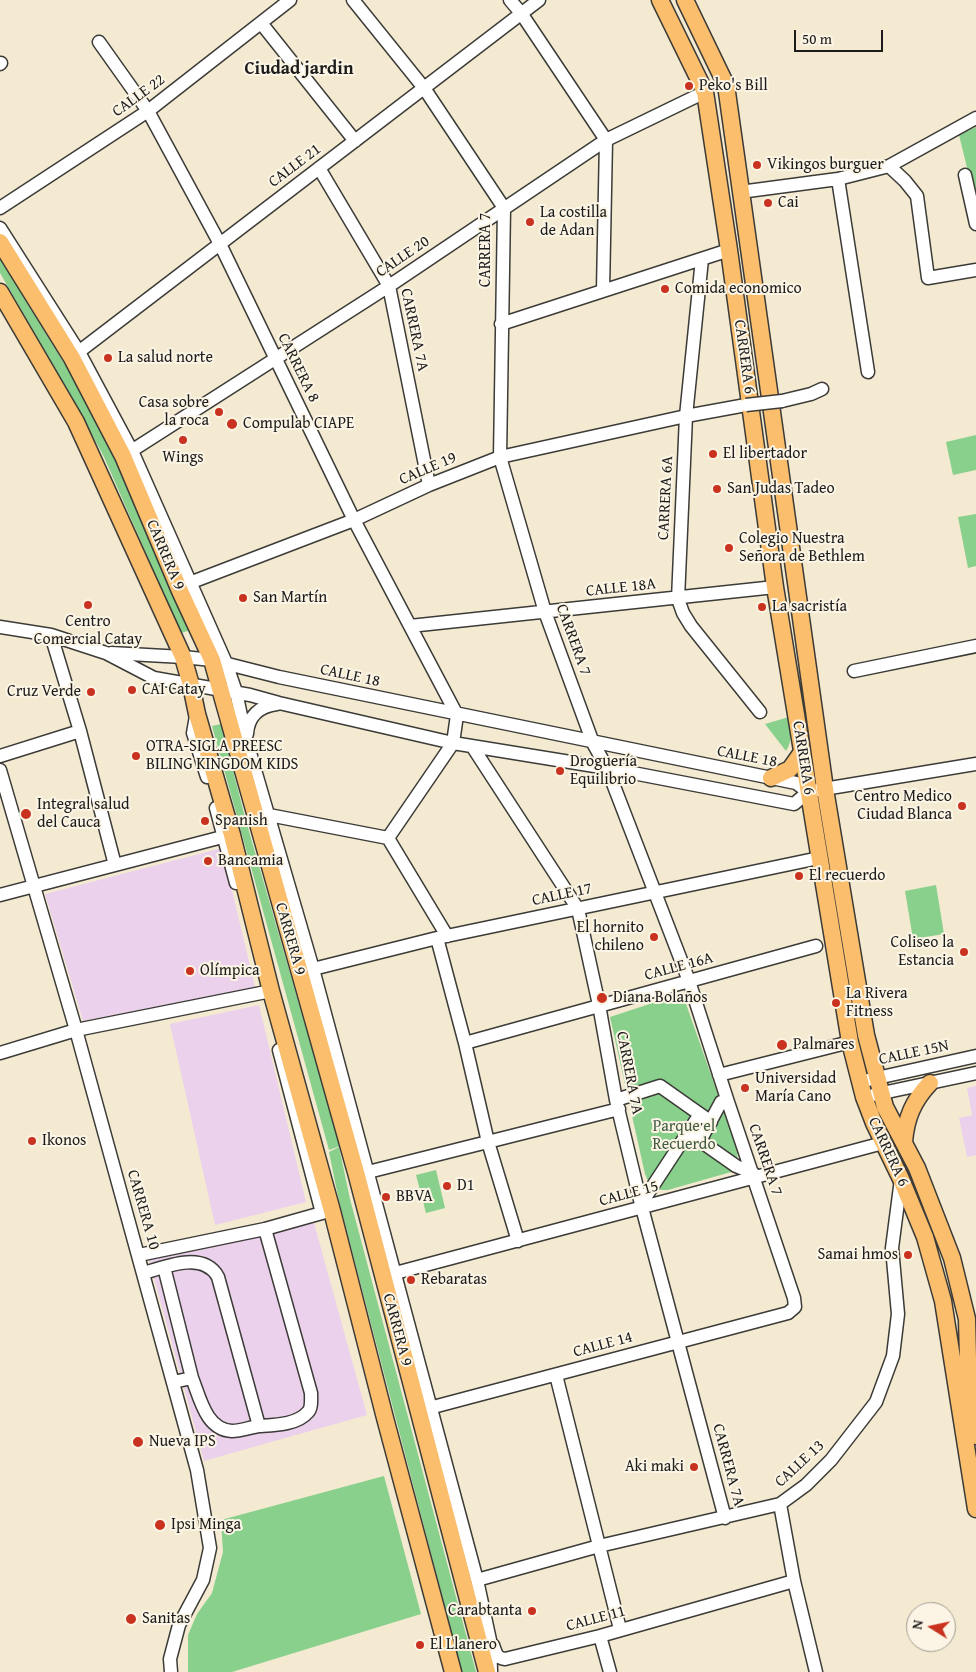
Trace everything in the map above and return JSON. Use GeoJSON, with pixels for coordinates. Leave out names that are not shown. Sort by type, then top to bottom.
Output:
{"type":"FeatureCollection","features":[{"type":"Feature","properties":{"kind":"main road","name":"CARRERA 6"},"geometry":{"type":"LineString","coordinates":[[660,0],[705,92],[729,250],[775,587],[850,1042],[861,1089],[925,1238],[943,1300],[976,1509]]}},
{"type":"Feature","properties":{"kind":"main road","name":"CARRERA 6"},"geometry":{"type":"LineString","coordinates":[[685,0],[726,85],[825,789],[866,1035],[885,1107],[917,1168],[952,1258],[967,1319],[969,1394],[976,1436]]}},
{"type":"Feature","properties":{"kind":"main road","name":"CARRERA 9"},"geometry":{"type":"LineString","coordinates":[[0,242],[75,355],[128,453],[180,591],[219,662],[357,1176],[389,1275],[401,1347],[425,1409],[489,1672]]}},
{"type":"Feature","properties":{"kind":"main road","name":"CARRERA 9"},"geometry":{"type":"LineString","coordinates":[[0,292],[76,422],[183,657],[268,992],[453,1672]]}},
{"type":"Feature","properties":{"kind":"main road"},"geometry":{"type":"LineString","coordinates":[[771,778],[790,769],[802,752]]}},
{"type":"Feature","properties":{"kind":"main road"},"geometry":{"type":"LineString","coordinates":[[904,1142],[909,1112],[914,1102],[930,1083]]}},
{"type":"Feature","properties":{"kind":"main road"},"geometry":{"type":"LineString","coordinates":[[401,1347],[420,1370]]}},
{"type":"Feature","properties":{"kind":"street","name":"CALLE 22"},"geometry":{"type":"LineString","coordinates":[[0,208],[148,111],[290,0]]}},
{"type":"Feature","properties":{"kind":"street","name":"CARRERA 7"},"geometry":{"type":"LineString","coordinates":[[353,0],[424,88],[504,208],[500,457],[545,612],[593,743],[607,768],[690,981],[719,1075],[794,1298],[795,1307]]}},
{"type":"Feature","properties":{"kind":"street"},"geometry":{"type":"LineString","coordinates":[[510,0],[522,13],[606,140],[603,290]]}},
{"type":"Feature","properties":{"kind":"street","name":"CALLE 21"},"geometry":{"type":"LineString","coordinates":[[75,355],[539,0]]}},
{"type":"Feature","properties":{"kind":"street"},"geometry":{"type":"LineString","coordinates":[[261,23],[355,141]]}},
{"type":"Feature","properties":{"kind":"street","name":"CARRERA 8"},"geometry":{"type":"LineString","coordinates":[[99,42],[148,111],[220,244],[354,520],[457,715]]}},
{"type":"Feature","properties":{"kind":"street","name":"CALLE 20"},"geometry":{"type":"LineString","coordinates":[[128,453],[276,360],[606,140],[705,92]]}},
{"type":"Feature","properties":{"kind":"street"},"geometry":{"type":"LineString","coordinates":[[740,192],[838,179],[889,166],[976,118]]}},
{"type":"Feature","properties":{"kind":"street"},"geometry":{"type":"LineString","coordinates":[[889,166],[917,196],[928,278],[976,270]]}},
{"type":"Feature","properties":{"kind":"street","name":"CARRERA 7A"},"geometry":{"type":"LineString","coordinates":[[319,168],[389,286],[429,485]]}},
{"type":"Feature","properties":{"kind":"street"},"geometry":{"type":"LineString","coordinates":[[965,176],[976,224]]}},
{"type":"Feature","properties":{"kind":"street"},"geometry":{"type":"LineString","coordinates":[[838,179],[868,372]]}},
{"type":"Feature","properties":{"kind":"street"},"geometry":{"type":"LineString","coordinates":[[0,228],[75,355]]}},
{"type":"Feature","properties":{"kind":"street"},"geometry":{"type":"LineString","coordinates":[[501,324],[729,250]]}},
{"type":"Feature","properties":{"kind":"street","name":"CARRERA 6A"},"geometry":{"type":"LineString","coordinates":[[702,259],[686,416],[678,599],[683,613],[691,626],[760,712]]}},
{"type":"Feature","properties":{"kind":"street","name":"CALLE 19"},"geometry":{"type":"LineString","coordinates":[[192,582],[354,520],[429,485],[500,457],[686,416],[746,405],[782,401],[811,394],[822,389]]}},
{"type":"Feature","properties":{"kind":"street"},"geometry":{"type":"LineString","coordinates":[[128,453],[192,582],[219,662]]}},
{"type":"Feature","properties":{"kind":"street","name":"CALLE 18A"},"geometry":{"type":"LineString","coordinates":[[410,626],[678,599],[775,587]]}},
{"type":"Feature","properties":{"kind":"street"},"geometry":{"type":"LineString","coordinates":[[0,627],[51,635],[106,653],[154,678],[228,691],[453,743],[607,768],[794,804],[808,792],[976,764]]}},
{"type":"Feature","properties":{"kind":"street"},"geometry":{"type":"LineString","coordinates":[[51,635],[80,731],[115,865]]}},
{"type":"Feature","properties":{"kind":"street"},"geometry":{"type":"LineString","coordinates":[[854,671],[976,646]]}},
{"type":"Feature","properties":{"kind":"street","name":"CALLE 18"},"geometry":{"type":"LineString","coordinates":[[106,653],[183,657],[219,662],[279,677],[457,715],[796,783],[808,792]]}},
{"type":"Feature","properties":{"kind":"street"},"geometry":{"type":"LineString","coordinates":[[228,691],[246,739],[314,968],[368,1172],[389,1275],[420,1370],[425,1409],[477,1580],[490,1640],[489,1672]]}},
{"type":"Feature","properties":{"kind":"street"},"geometry":{"type":"LineString","coordinates":[[246,739],[247,727],[252,717],[268,705],[278,703]]}},
{"type":"Feature","properties":{"kind":"street"},"geometry":{"type":"LineString","coordinates":[[388,838],[453,743],[457,715]]}},
{"type":"Feature","properties":{"kind":"street"},"geometry":{"type":"LineString","coordinates":[[0,756],[80,731]]}},
{"type":"Feature","properties":{"kind":"street","name":"CARRERA 7A"},"geometry":{"type":"LineString","coordinates":[[472,746],[578,908],[599,1005],[617,1104],[642,1206],[725,1518]]}},
{"type":"Feature","properties":{"kind":"street","name":"CARRERA 10"},"geometry":{"type":"LineString","coordinates":[[0,770],[76,1030],[197,1470],[210,1548],[203,1580],[179,1624],[170,1666]]}},
{"type":"Feature","properties":{"kind":"street"},"geometry":{"type":"LineString","coordinates":[[269,815],[388,838]]}},
{"type":"Feature","properties":{"kind":"street"},"geometry":{"type":"LineString","coordinates":[[0,895],[228,836]]}},
{"type":"Feature","properties":{"kind":"street"},"geometry":{"type":"LineString","coordinates":[[388,838],[442,937],[488,1142],[518,1241]]}},
{"type":"Feature","properties":{"kind":"street","name":"CALLE 17"},"geometry":{"type":"LineString","coordinates":[[314,968],[442,937],[819,858]]}},
{"type":"Feature","properties":{"kind":"street","name":"CALLE 16A"},"geometry":{"type":"LineString","coordinates":[[465,1043],[816,946]]}},
{"type":"Feature","properties":{"kind":"street"},"geometry":{"type":"LineString","coordinates":[[0,1053],[76,1030],[268,992]]}},
{"type":"Feature","properties":{"kind":"street"},"geometry":{"type":"LineString","coordinates":[[719,1075],[850,1042]]}},
{"type":"Feature","properties":{"kind":"street","name":"CALLE 15N"},"geometry":{"type":"LineString","coordinates":[[878,1086],[976,1056]]}},
{"type":"Feature","properties":{"kind":"street"},"geometry":{"type":"LineString","coordinates":[[861,1089],[878,1086],[930,1083],[976,1073]]}},
{"type":"Feature","properties":{"kind":"street"},"geometry":{"type":"LineString","coordinates":[[368,1172],[488,1142],[617,1104],[660,1086],[711,1122]]}},
{"type":"Feature","properties":{"kind":"street"},"geometry":{"type":"LineString","coordinates":[[700,1141],[721,1102],[727,1099]]}},
{"type":"Feature","properties":{"kind":"street"},"geometry":{"type":"LineString","coordinates":[[642,1206],[700,1114]]}},
{"type":"Feature","properties":{"kind":"street"},"geometry":{"type":"LineString","coordinates":[[689,1133],[736,1166],[753,1175]]}},
{"type":"Feature","properties":{"kind":"street","name":"CALLE 15"},"geometry":{"type":"LineString","coordinates":[[389,1275],[753,1175],[883,1144]]}},
{"type":"Feature","properties":{"kind":"street","name":"CALLE 13"},"geometry":{"type":"LineString","coordinates":[[477,1580],[600,1546],[780,1504],[806,1485],[831,1460],[876,1402],[893,1356],[897,1322],[892,1248],[901,1179]]}},
{"type":"Feature","properties":{"kind":"street"},"geometry":{"type":"LineString","coordinates":[[139,1256],[265,1229],[327,1212]]}},
{"type":"Feature","properties":{"kind":"street"},"geometry":{"type":"LineString","coordinates":[[164,1267],[192,1378],[209,1420],[223,1430],[234,1431],[296,1421],[308,1412],[311,1393],[265,1229]]}},
{"type":"Feature","properties":{"kind":"street"},"geometry":{"type":"LineString","coordinates":[[144,1273],[187,1263],[203,1264],[214,1269],[218,1277],[259,1426]]}},
{"type":"Feature","properties":{"kind":"street","name":"CALLE 14"},"geometry":{"type":"LineString","coordinates":[[425,1409],[788,1313],[795,1307]]}},
{"type":"Feature","properties":{"kind":"street","name":"CARRERA 6"},"geometry":{"type":"LineString","coordinates":[[967,1319],[976,1338]]}},
{"type":"Feature","properties":{"kind":"street"},"geometry":{"type":"LineString","coordinates":[[556,1375],[620,1629]]}},
{"type":"Feature","properties":{"kind":"street"},"geometry":{"type":"LineString","coordinates":[[173,1382],[192,1378]]}},
{"type":"Feature","properties":{"kind":"street"},"geometry":{"type":"LineString","coordinates":[[780,1504],[794,1581],[816,1672]]}},
{"type":"Feature","properties":{"kind":"street","name":"CALLE 11"},"geometry":{"type":"LineString","coordinates":[[486,1619],[496,1656],[500,1659],[517,1657],[600,1636],[794,1581]]}},
{"type":"Feature","properties":{"kind":"street"},"geometry":{"type":"LineString","coordinates":[[600,1636],[610,1672]]}},
{"type":"Feature","properties":{"kind":"shaded area"},"geometry":{"type":"Polygon","coordinates":[[[222,848],[255,987],[83,1021],[45,894],[222,848]]]}},
{"type":"Feature","properties":{"kind":"shaded area"},"geometry":{"type":"Polygon","coordinates":[[[259,1005],[306,1202],[215,1225],[170,1024],[259,1005]]]}},
{"type":"Feature","properties":{"kind":"shaded area"},"geometry":{"type":"Polygon","coordinates":[[[976,1086],[976,1155],[967,1157],[959,1118],[972,1115],[967,1088],[976,1086]]]}},
{"type":"Feature","properties":{"kind":"shaded area"},"geometry":{"type":"Polygon","coordinates":[[[314,1223],[367,1415],[204,1461],[149,1260],[314,1223]]]}},
{"type":"Feature","properties":{"kind":"green space"},"geometry":{"type":"Polygon","coordinates":[[[976,127],[976,204],[959,135],[976,127]]]}},
{"type":"Feature","properties":{"kind":"green space"},"geometry":{"type":"Polygon","coordinates":[[[0,259],[75,381],[113,452],[191,630],[181,633],[104,457],[0,273],[0,259]]]}},
{"type":"Feature","properties":{"kind":"green space"},"geometry":{"type":"Polygon","coordinates":[[[976,435],[976,470],[953,475],[946,442],[976,435]]]}},
{"type":"Feature","properties":{"kind":"green space"},"geometry":{"type":"Polygon","coordinates":[[[976,514],[976,566],[968,568],[958,517],[976,514]]]}},
{"type":"Feature","properties":{"kind":"green space"},"geometry":{"type":"Polygon","coordinates":[[[789,717],[791,739],[786,751],[765,724],[789,717]]]}},
{"type":"Feature","properties":{"kind":"green space"},"geometry":{"type":"Polygon","coordinates":[[[221,724],[246,821],[340,1146],[329,1150],[212,726],[221,724]]]}},
{"type":"Feature","properties":{"kind":"green space"},"geometry":{"type":"Polygon","coordinates":[[[936,885],[944,934],[913,939],[905,891],[936,885]]]}},
{"type":"Feature","properties":{"kind":"green space","name":"Parque el Recuerdo"},"geometry":{"type":"Polygon","coordinates":[[[677,995],[682,996],[685,1001],[736,1146],[737,1160],[731,1172],[668,1190],[657,1190],[649,1183],[645,1174],[610,1017],[677,995]]]}},
{"type":"Feature","properties":{"kind":"green space"},"geometry":{"type":"Polygon","coordinates":[[[339,1147],[350,1199],[476,1672],[462,1672],[339,1201],[329,1152],[339,1147]]]}},
{"type":"Feature","properties":{"kind":"green space"},"geometry":{"type":"Polygon","coordinates":[[[436,1170],[445,1208],[426,1213],[416,1175],[436,1170]]]}},
{"type":"Feature","properties":{"kind":"green space"},"geometry":{"type":"Polygon","coordinates":[[[384,1476],[421,1614],[232,1672],[188,1672],[188,1635],[197,1614],[212,1593],[223,1552],[221,1520],[384,1476]]]}},
{"type":"Feature","properties":{"kind":"place","name":"Peko's Bill"},"geometry":{"type":"Point","coordinates":[689,86]}},
{"type":"Feature","properties":{"kind":"place","name":"Vikingos burguer"},"geometry":{"type":"Point","coordinates":[757,165]}},
{"type":"Feature","properties":{"kind":"place","name":"Cai"},"geometry":{"type":"Point","coordinates":[768,203]}},
{"type":"Feature","properties":{"kind":"place","name":"La costilla de Adan"},"geometry":{"type":"Point","coordinates":[530,222]}},
{"type":"Feature","properties":{"kind":"place","name":"Comida economico"},"geometry":{"type":"Point","coordinates":[665,289]}},
{"type":"Feature","properties":{"kind":"place","name":"La salud norte"},"geometry":{"type":"Point","coordinates":[108,358]}},
{"type":"Feature","properties":{"kind":"place","name":"Casa sobre la roca"},"geometry":{"type":"Point","coordinates":[219,412]}},
{"type":"Feature","properties":{"kind":"place","name":"Compulab CIAPE"},"geometry":{"type":"Point","coordinates":[232,424]}},
{"type":"Feature","properties":{"kind":"place","name":"Wings"},"geometry":{"type":"Point","coordinates":[183,440]}},
{"type":"Feature","properties":{"kind":"place","name":"El libertador"},"geometry":{"type":"Point","coordinates":[713,454]}},
{"type":"Feature","properties":{"kind":"place","name":"San Judas Tadeo"},"geometry":{"type":"Point","coordinates":[717,489]}},
{"type":"Feature","properties":{"kind":"place","name":"Colegio Nuestra Señora de Bethlem"},"geometry":{"type":"Point","coordinates":[729,548]}},
{"type":"Feature","properties":{"kind":"place","name":"San Martín"},"geometry":{"type":"Point","coordinates":[243,598]}},
{"type":"Feature","properties":{"kind":"place","name":"Centro Comercial Catay"},"geometry":{"type":"Point","coordinates":[88,605]}},
{"type":"Feature","properties":{"kind":"place","name":"La sacristía"},"geometry":{"type":"Point","coordinates":[762,607]}},
{"type":"Feature","properties":{"kind":"place","name":"CAI Catay"},"geometry":{"type":"Point","coordinates":[132,690]}},
{"type":"Feature","properties":{"kind":"place","name":"Cruz Verde"},"geometry":{"type":"Point","coordinates":[91,692]}},
{"type":"Feature","properties":{"kind":"place","name":"OTRA-SIGLA PREESC BILING KINGDOM KIDS"},"geometry":{"type":"Point","coordinates":[136,756]}},
{"type":"Feature","properties":{"kind":"place","name":"Droguería Equilibrio"},"geometry":{"type":"Point","coordinates":[560,771]}},
{"type":"Feature","properties":{"kind":"place","name":"Centro Medico Ciudad Blanca"},"geometry":{"type":"Point","coordinates":[962,806]}},
{"type":"Feature","properties":{"kind":"place","name":"Integral salud del Cauca"},"geometry":{"type":"Point","coordinates":[26,814]}},
{"type":"Feature","properties":{"kind":"place","name":"Spanish"},"geometry":{"type":"Point","coordinates":[205,821]}},
{"type":"Feature","properties":{"kind":"place","name":"Bancamia"},"geometry":{"type":"Point","coordinates":[208,861]}},
{"type":"Feature","properties":{"kind":"place","name":"El recuerdo"},"geometry":{"type":"Point","coordinates":[799,876]}},
{"type":"Feature","properties":{"kind":"place","name":"El hornito chileno"},"geometry":{"type":"Point","coordinates":[654,937]}},
{"type":"Feature","properties":{"kind":"place","name":"Coliseo la Estancia"},"geometry":{"type":"Point","coordinates":[964,952]}},
{"type":"Feature","properties":{"kind":"place","name":"Olímpica"},"geometry":{"type":"Point","coordinates":[190,971]}},
{"type":"Feature","properties":{"kind":"place","name":"Diana Bolaños"},"geometry":{"type":"Point","coordinates":[602,998]}},
{"type":"Feature","properties":{"kind":"place","name":"La Rivera Fitness"},"geometry":{"type":"Point","coordinates":[836,1003]}},
{"type":"Feature","properties":{"kind":"place","name":"Palmares"},"geometry":{"type":"Point","coordinates":[782,1045]}},
{"type":"Feature","properties":{"kind":"place","name":"Universidad María Cano"},"geometry":{"type":"Point","coordinates":[745,1088]}},
{"type":"Feature","properties":{"kind":"place","name":"Ikonos"},"geometry":{"type":"Point","coordinates":[32,1141]}},
{"type":"Feature","properties":{"kind":"place","name":"D1"},"geometry":{"type":"Point","coordinates":[447,1186]}},
{"type":"Feature","properties":{"kind":"place","name":"BBVA"},"geometry":{"type":"Point","coordinates":[386,1197]}},
{"type":"Feature","properties":{"kind":"place","name":"Samai hmos"},"geometry":{"type":"Point","coordinates":[908,1255]}},
{"type":"Feature","properties":{"kind":"place","name":"Rebaratas"},"geometry":{"type":"Point","coordinates":[411,1280]}},
{"type":"Feature","properties":{"kind":"place","name":"Nueva IPS"},"geometry":{"type":"Point","coordinates":[138,1442]}},
{"type":"Feature","properties":{"kind":"place","name":"Aki maki"},"geometry":{"type":"Point","coordinates":[694,1467]}},
{"type":"Feature","properties":{"kind":"place","name":"Ipsi Minga"},"geometry":{"type":"Point","coordinates":[160,1525]}},
{"type":"Feature","properties":{"kind":"place","name":"Carabtanta"},"geometry":{"type":"Point","coordinates":[532,1611]}},
{"type":"Feature","properties":{"kind":"place","name":"Sanitas"},"geometry":{"type":"Point","coordinates":[131,1619]}},
{"type":"Feature","properties":{"kind":"place","name":"El Llanero"},"geometry":{"type":"Point","coordinates":[420,1645]}},
{"type":"Feature","properties":{"kind":"district","name":"Ciudad jardin"},"geometry":{"type":"Point","coordinates":[299,69]}}]}
